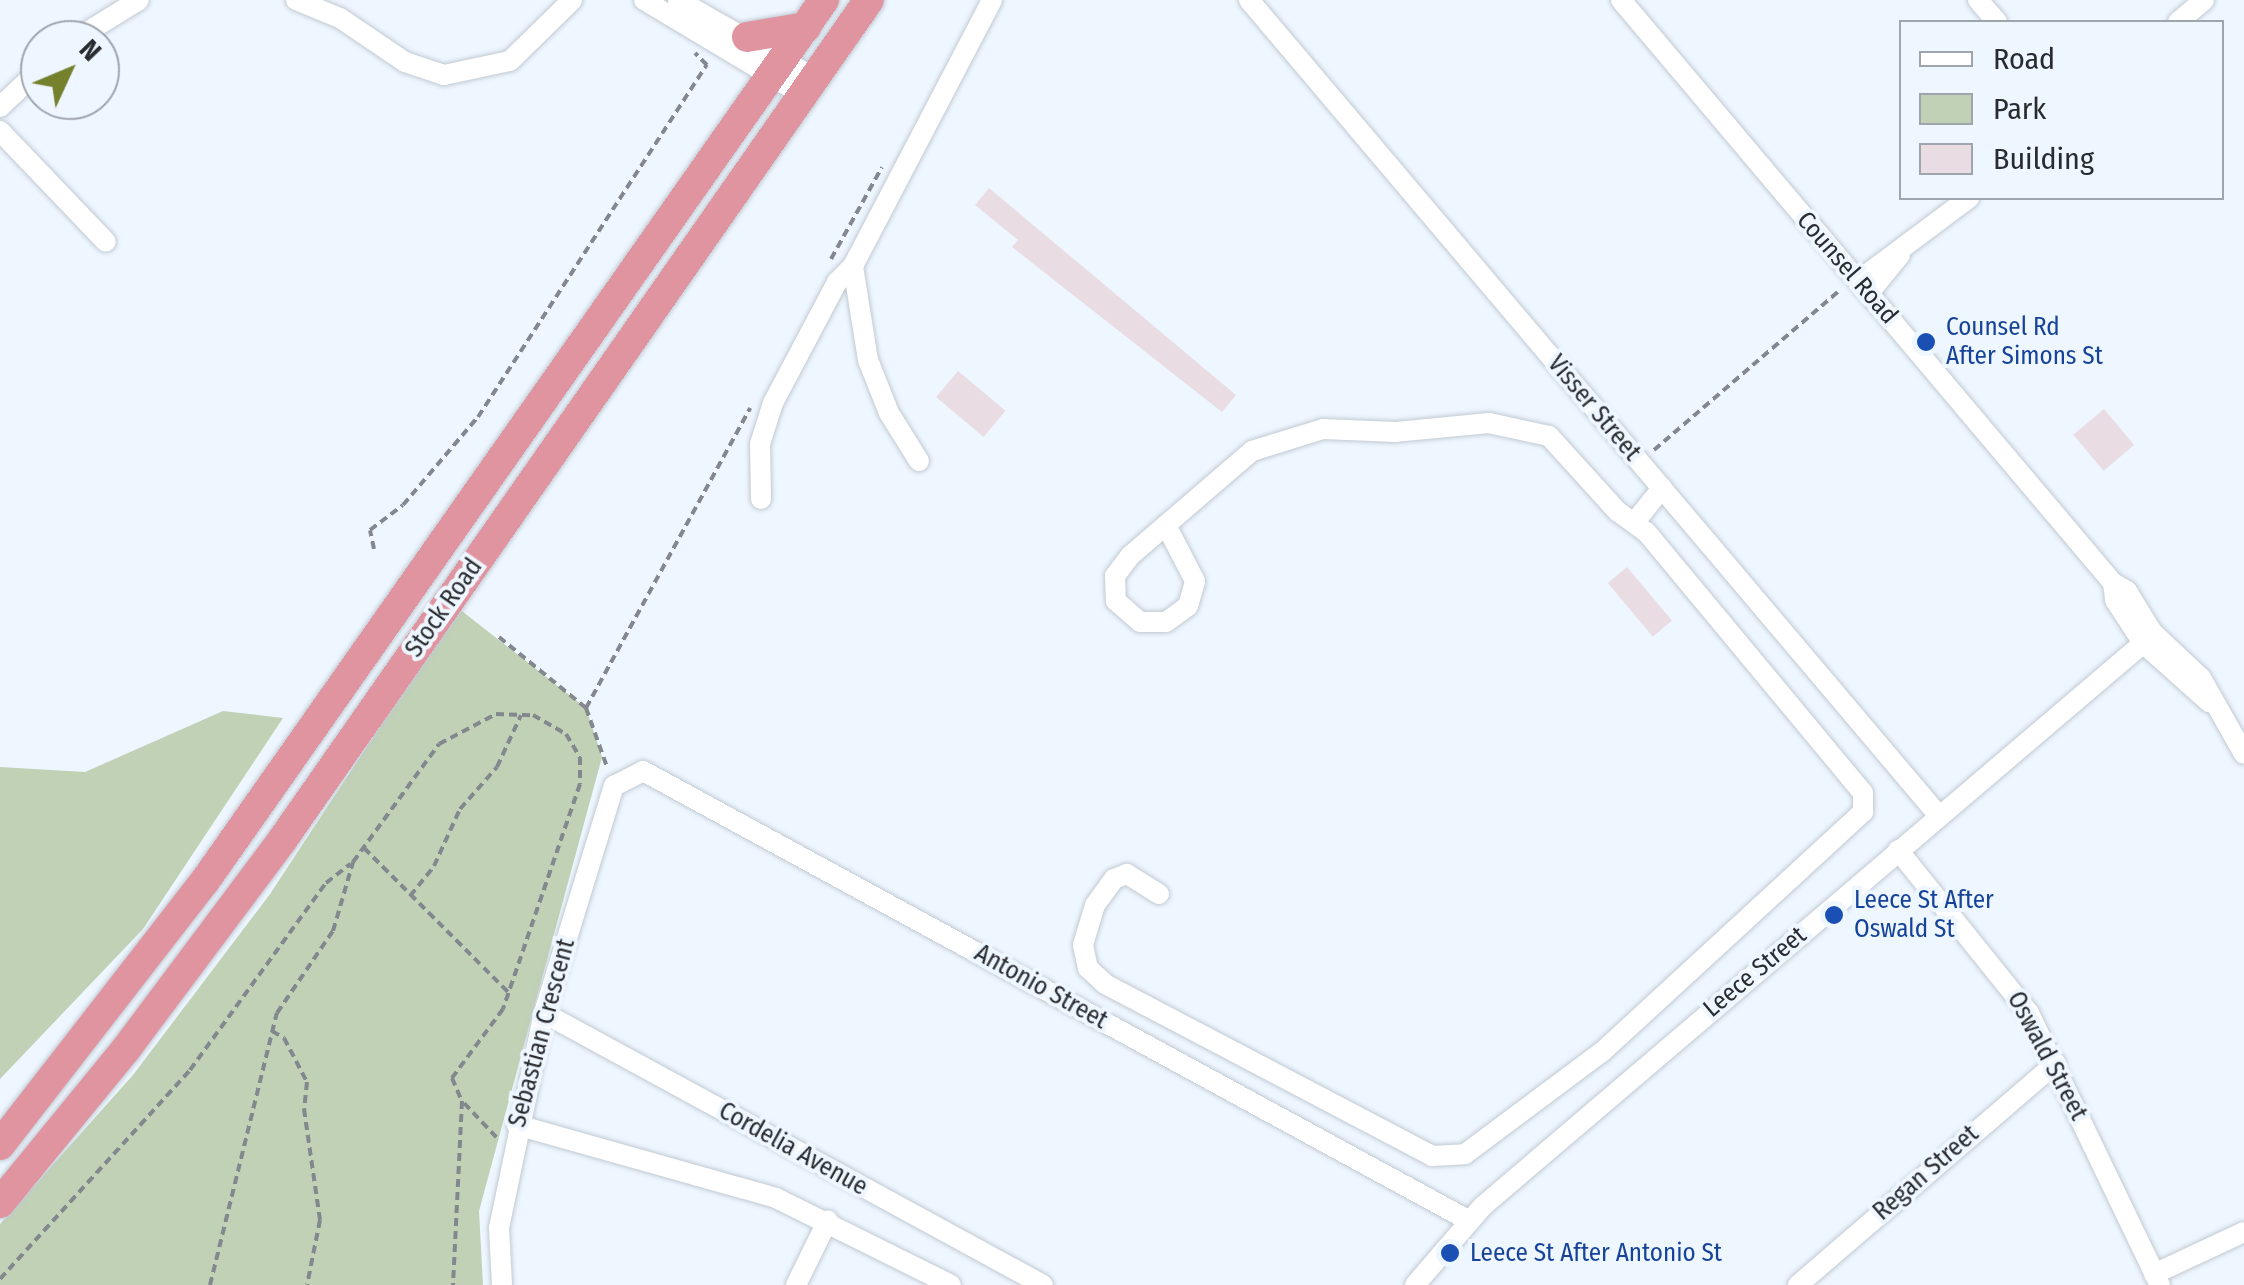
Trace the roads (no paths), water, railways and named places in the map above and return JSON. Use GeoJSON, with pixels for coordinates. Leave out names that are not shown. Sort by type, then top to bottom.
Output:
{"type":"FeatureCollection","features":[{"type":"Feature","properties":{"kind":"highway","name":"Stock Road"},"geometry":{"type":"LineString","coordinates":[[0,1145],[204,881],[824,0]]}},
{"type":"Feature","properties":{"kind":"highway","name":"Stock Road"},"geometry":{"type":"LineString","coordinates":[[0,1203],[283,839],[868,0]]}},
{"type":"Feature","properties":{"kind":"highway"},"geometry":{"type":"LineString","coordinates":[[747,37],[806,26]]}},
{"type":"Feature","properties":{"kind":"street"},"geometry":{"type":"LineString","coordinates":[[106,20],[139,0]]}},
{"type":"Feature","properties":{"kind":"street"},"geometry":{"type":"LineString","coordinates":[[296,0],[340,18],[405,62],[444,74],[510,61],[572,0]]}},
{"type":"Feature","properties":{"kind":"street"},"geometry":{"type":"LineString","coordinates":[[644,0],[699,12],[808,86]]}},
{"type":"Feature","properties":{"kind":"street"},"geometry":{"type":"LineString","coordinates":[[678,0],[747,37],[777,67]]}},
{"type":"Feature","properties":{"kind":"street"},"geometry":{"type":"LineString","coordinates":[[919,461],[889,413],[868,360],[853,266],[858,246],[992,0]]}},
{"type":"Feature","properties":{"kind":"street","name":"Visser Street"},"geometry":{"type":"LineString","coordinates":[[1249,0],[1938,816]]}},
{"type":"Feature","properties":{"kind":"street","name":"Counsel Road"},"geometry":{"type":"LineString","coordinates":[[1620,0],[2113,583],[2114,600],[2210,703],[2244,754]]}},
{"type":"Feature","properties":{"kind":"street"},"geometry":{"type":"LineString","coordinates":[[1978,0],[1995,20]]}},
{"type":"Feature","properties":{"kind":"street"},"geometry":{"type":"LineString","coordinates":[[2180,20],[2204,0]]}},
{"type":"Feature","properties":{"kind":"street"},"geometry":{"type":"LineString","coordinates":[[0,107],[20,88]]}},
{"type":"Feature","properties":{"kind":"street"},"geometry":{"type":"LineString","coordinates":[[0,131],[106,242]]}},
{"type":"Feature","properties":{"kind":"street"},"geometry":{"type":"LineString","coordinates":[[1861,284],[1882,261],[1900,255],[1967,200]]}},
{"type":"Feature","properties":{"kind":"street"},"geometry":{"type":"LineString","coordinates":[[761,499],[760,444],[773,402],[837,282],[853,266]]}},
{"type":"Feature","properties":{"kind":"street"},"geometry":{"type":"LineString","coordinates":[[1159,894],[1127,874],[1114,879],[1095,905],[1083,945],[1088,968],[1104,984],[1432,1156],[1465,1154],[1503,1132],[1602,1052],[1863,812],[1862,793],[1634,523],[1549,436],[1489,423],[1396,432],[1323,429],[1252,451],[1166,526],[1115,576],[1116,600],[1140,622],[1166,622],[1188,606],[1195,581],[1166,526]]}},
{"type":"Feature","properties":{"kind":"street"},"geometry":{"type":"LineString","coordinates":[[1634,523],[1662,488]]}},
{"type":"Feature","properties":{"kind":"street","name":"Leece Street"},"geometry":{"type":"LineString","coordinates":[[1415,1285],[1468,1220],[2148,638]]}},
{"type":"Feature","properties":{"kind":"street","name":"Antonio Street"},"geometry":{"type":"LineString","coordinates":[[614,786],[644,771],[1468,1220]]}},
{"type":"Feature","properties":{"kind":"street","name":"Sebastian Crescent"},"geometry":{"type":"LineString","coordinates":[[502,1285],[499,1228],[517,1125],[544,1013],[614,786]]}},
{"type":"Feature","properties":{"kind":"street","name":"Oswald Street"},"geometry":{"type":"LineString","coordinates":[[1898,850],[2009,985],[2056,1062],[2157,1280]]}},
{"type":"Feature","properties":{"kind":"street","name":"Cordelia Avenue"},"geometry":{"type":"LineString","coordinates":[[544,1013],[1043,1285]]}},
{"type":"Feature","properties":{"kind":"street","name":"Regan Street"},"geometry":{"type":"LineString","coordinates":[[1798,1285],[2056,1062]]}},
{"type":"Feature","properties":{"kind":"street","name":"Cordelia Avenue"},"geometry":{"type":"LineString","coordinates":[[517,1125],[776,1198],[828,1220],[952,1285]]}},
{"type":"Feature","properties":{"kind":"street"},"geometry":{"type":"LineString","coordinates":[[796,1285],[828,1220]]}},
{"type":"Feature","properties":{"kind":"street"},"geometry":{"type":"LineString","coordinates":[[2157,1280],[2244,1232]]}},
{"type":"Feature","properties":{"kind":"place","name":"Counsel Rd After Simons St"},"geometry":{"type":"Point","coordinates":[1926,342]}},
{"type":"Feature","properties":{"kind":"place","name":"Leece St After Oswald St"},"geometry":{"type":"Point","coordinates":[1834,915]}},
{"type":"Feature","properties":{"kind":"place","name":"Leece St After Antonio St"},"geometry":{"type":"Point","coordinates":[1450,1253]}}]}
